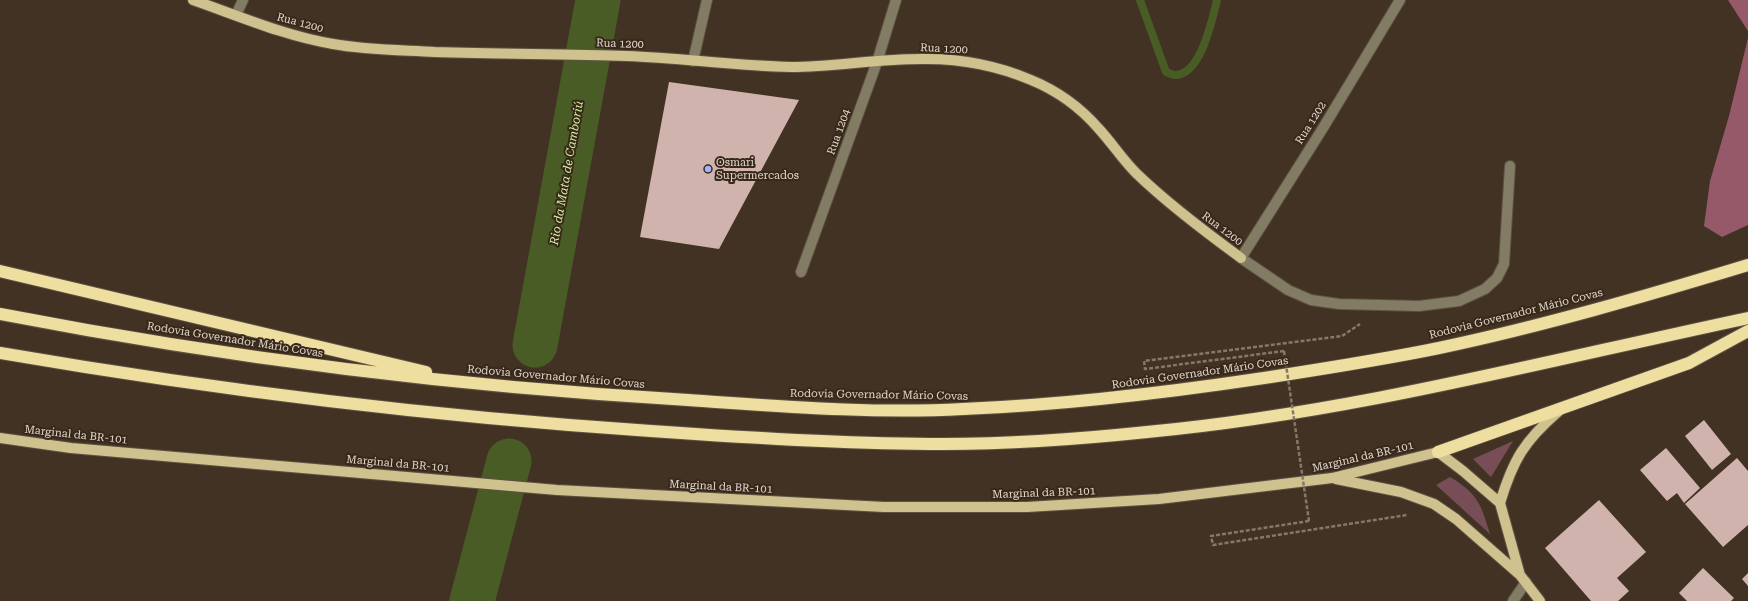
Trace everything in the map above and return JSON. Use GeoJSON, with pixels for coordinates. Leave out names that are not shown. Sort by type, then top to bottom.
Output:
{"type":"FeatureCollection","features":[{"type":"Feature","properties":{"kind":"highway","name":"Rodovia Governador Mário Covas"},"geometry":{"type":"LineString","coordinates":[[0,314],[84,330],[321,366],[482,385],[603,395],[805,408],[959,410],[1075,402],[1191,389],[1314,370],[1439,348],[1661,292],[1748,265]]}},
{"type":"Feature","properties":{"kind":"highway"},"geometry":{"type":"LineString","coordinates":[[0,272],[482,385]]}},
{"type":"Feature","properties":{"kind":"highway"},"geometry":{"type":"LineString","coordinates":[[0,353],[179,381],[336,402],[466,416],[707,435],[822,441],[946,444],[1045,440],[1241,422],[1444,385],[1748,318]]}},
{"type":"Feature","properties":{"kind":"highway"},"geometry":{"type":"LineString","coordinates":[[1438,452],[1689,363],[1748,331]]}},
{"type":"Feature","properties":{"kind":"main road","name":"Rua 1200"},"geometry":{"type":"LineString","coordinates":[[193,0],[300,37],[360,48],[460,53],[632,56],[789,67],[925,59],[957,60],[980,64],[1032,80],[1061,94],[1079,108],[1098,128],[1131,168],[1156,192],[1187,218],[1241,258]]}},
{"type":"Feature","properties":{"kind":"main road"},"geometry":{"type":"LineString","coordinates":[[1500,503],[1508,476],[1521,450],[1539,428],[1561,409]]}},
{"type":"Feature","properties":{"kind":"main road","name":"Marginal da BR-101"},"geometry":{"type":"LineString","coordinates":[[0,438],[71,448],[558,490],[884,507],[1027,507],[1159,499],[1332,478],[1438,452]]}},
{"type":"Feature","properties":{"kind":"main road"},"geometry":{"type":"LineString","coordinates":[[1438,452],[1463,471],[1500,503],[1523,578]]}},
{"type":"Feature","properties":{"kind":"main road"},"geometry":{"type":"LineString","coordinates":[[1332,478],[1401,492],[1434,504],[1456,519],[1523,578],[1540,601]]}},
{"type":"Feature","properties":{"kind":"street"},"geometry":{"type":"LineString","coordinates":[[236,15],[244,0]]}},
{"type":"Feature","properties":{"kind":"street"},"geometry":{"type":"LineString","coordinates":[[693,60],[707,0]]}},
{"type":"Feature","properties":{"kind":"street","name":"Rua 1204"},"geometry":{"type":"LineString","coordinates":[[801,272],[877,62],[896,0]]}},
{"type":"Feature","properties":{"kind":"street","name":"Rua 1202"},"geometry":{"type":"LineString","coordinates":[[1241,258],[1264,223],[1400,0]]}},
{"type":"Feature","properties":{"kind":"street","name":"Rua 1200"},"geometry":{"type":"LineString","coordinates":[[1241,258],[1288,290],[1311,300],[1339,304],[1419,306],[1459,301],[1485,289],[1498,278],[1504,264],[1510,166]]}},
{"type":"Feature","properties":{"kind":"street"},"geometry":{"type":"LineString","coordinates":[[1513,601],[1523,578]]}},
{"type":"Feature","properties":{"kind":"path"},"geometry":{"type":"LineString","coordinates":[[1362,323],[1342,336],[1144,361],[1146,369],[1284,351],[1309,521],[1212,536],[1213,545],[1411,515]]}},
{"type":"Feature","properties":{"kind":"shaded area"},"geometry":{"type":"Polygon","coordinates":[[[1728,0],[1748,0],[1748,31],[1728,0]]]}},
{"type":"Feature","properties":{"kind":"shaded area"},"geometry":{"type":"Polygon","coordinates":[[[1748,38],[1748,225],[1722,237],[1704,226],[1710,181],[1729,116],[1748,38]]]}},
{"type":"Feature","properties":{"kind":"shaded area"},"geometry":{"type":"Polygon","coordinates":[[[1513,441],[1491,477],[1473,459],[1513,441]]]}},
{"type":"Feature","properties":{"kind":"shaded area"},"geometry":{"type":"Polygon","coordinates":[[[1450,477],[1473,495],[1481,507],[1490,534],[1436,485],[1450,477]]]}},
{"type":"Feature","properties":{"kind":"building","name":"Osmari Supermercados"},"geometry":{"type":"Polygon","coordinates":[[[669,82],[799,100],[719,249],[640,237],[669,82]]]}},
{"type":"Feature","properties":{"kind":"building"},"geometry":{"type":"Polygon","coordinates":[[[1704,420],[1731,454],[1712,470],[1685,436],[1704,420]]]}},
{"type":"Feature","properties":{"kind":"building"},"geometry":{"type":"Polygon","coordinates":[[[1666,448],[1700,488],[1684,503],[1677,493],[1667,501],[1640,470],[1666,448]]]}},
{"type":"Feature","properties":{"kind":"building"},"geometry":{"type":"Polygon","coordinates":[[[1737,458],[1748,471],[1748,525],[1723,547],[1685,504],[1737,458]]]}},
{"type":"Feature","properties":{"kind":"building"},"geometry":{"type":"Polygon","coordinates":[[[1599,500],[1646,552],[1617,578],[1629,591],[1618,601],[1591,601],[1545,548],[1599,500]]]}},
{"type":"Feature","properties":{"kind":"building"},"geometry":{"type":"Polygon","coordinates":[[[1703,568],[1734,598],[1731,601],[1687,601],[1679,593],[1703,568]]]}},
{"type":"Feature","properties":{"kind":"building"},"geometry":{"type":"Polygon","coordinates":[[[1748,573],[1748,586],[1742,579],[1748,573]]]}},
{"type":"Feature","properties":{"kind":"waterway","name":"Rio da Mata de Camboriú"},"geometry":{"type":"LineString","coordinates":[[535,345],[598,0]]}},
{"type":"Feature","properties":{"kind":"waterway"},"geometry":{"type":"LineString","coordinates":[[1140,0],[1166,72],[1175,75],[1184,73],[1192,66],[1198,57],[1204,45],[1217,0]]}},
{"type":"Feature","properties":{"kind":"waterway","name":"Rio da Mata de Camboriú"},"geometry":{"type":"LineString","coordinates":[[472,601],[509,461]]}},
{"type":"Feature","properties":{"kind":"place","name":"Osmari Supermercados"},"geometry":{"type":"Point","coordinates":[708,169]}}]}
